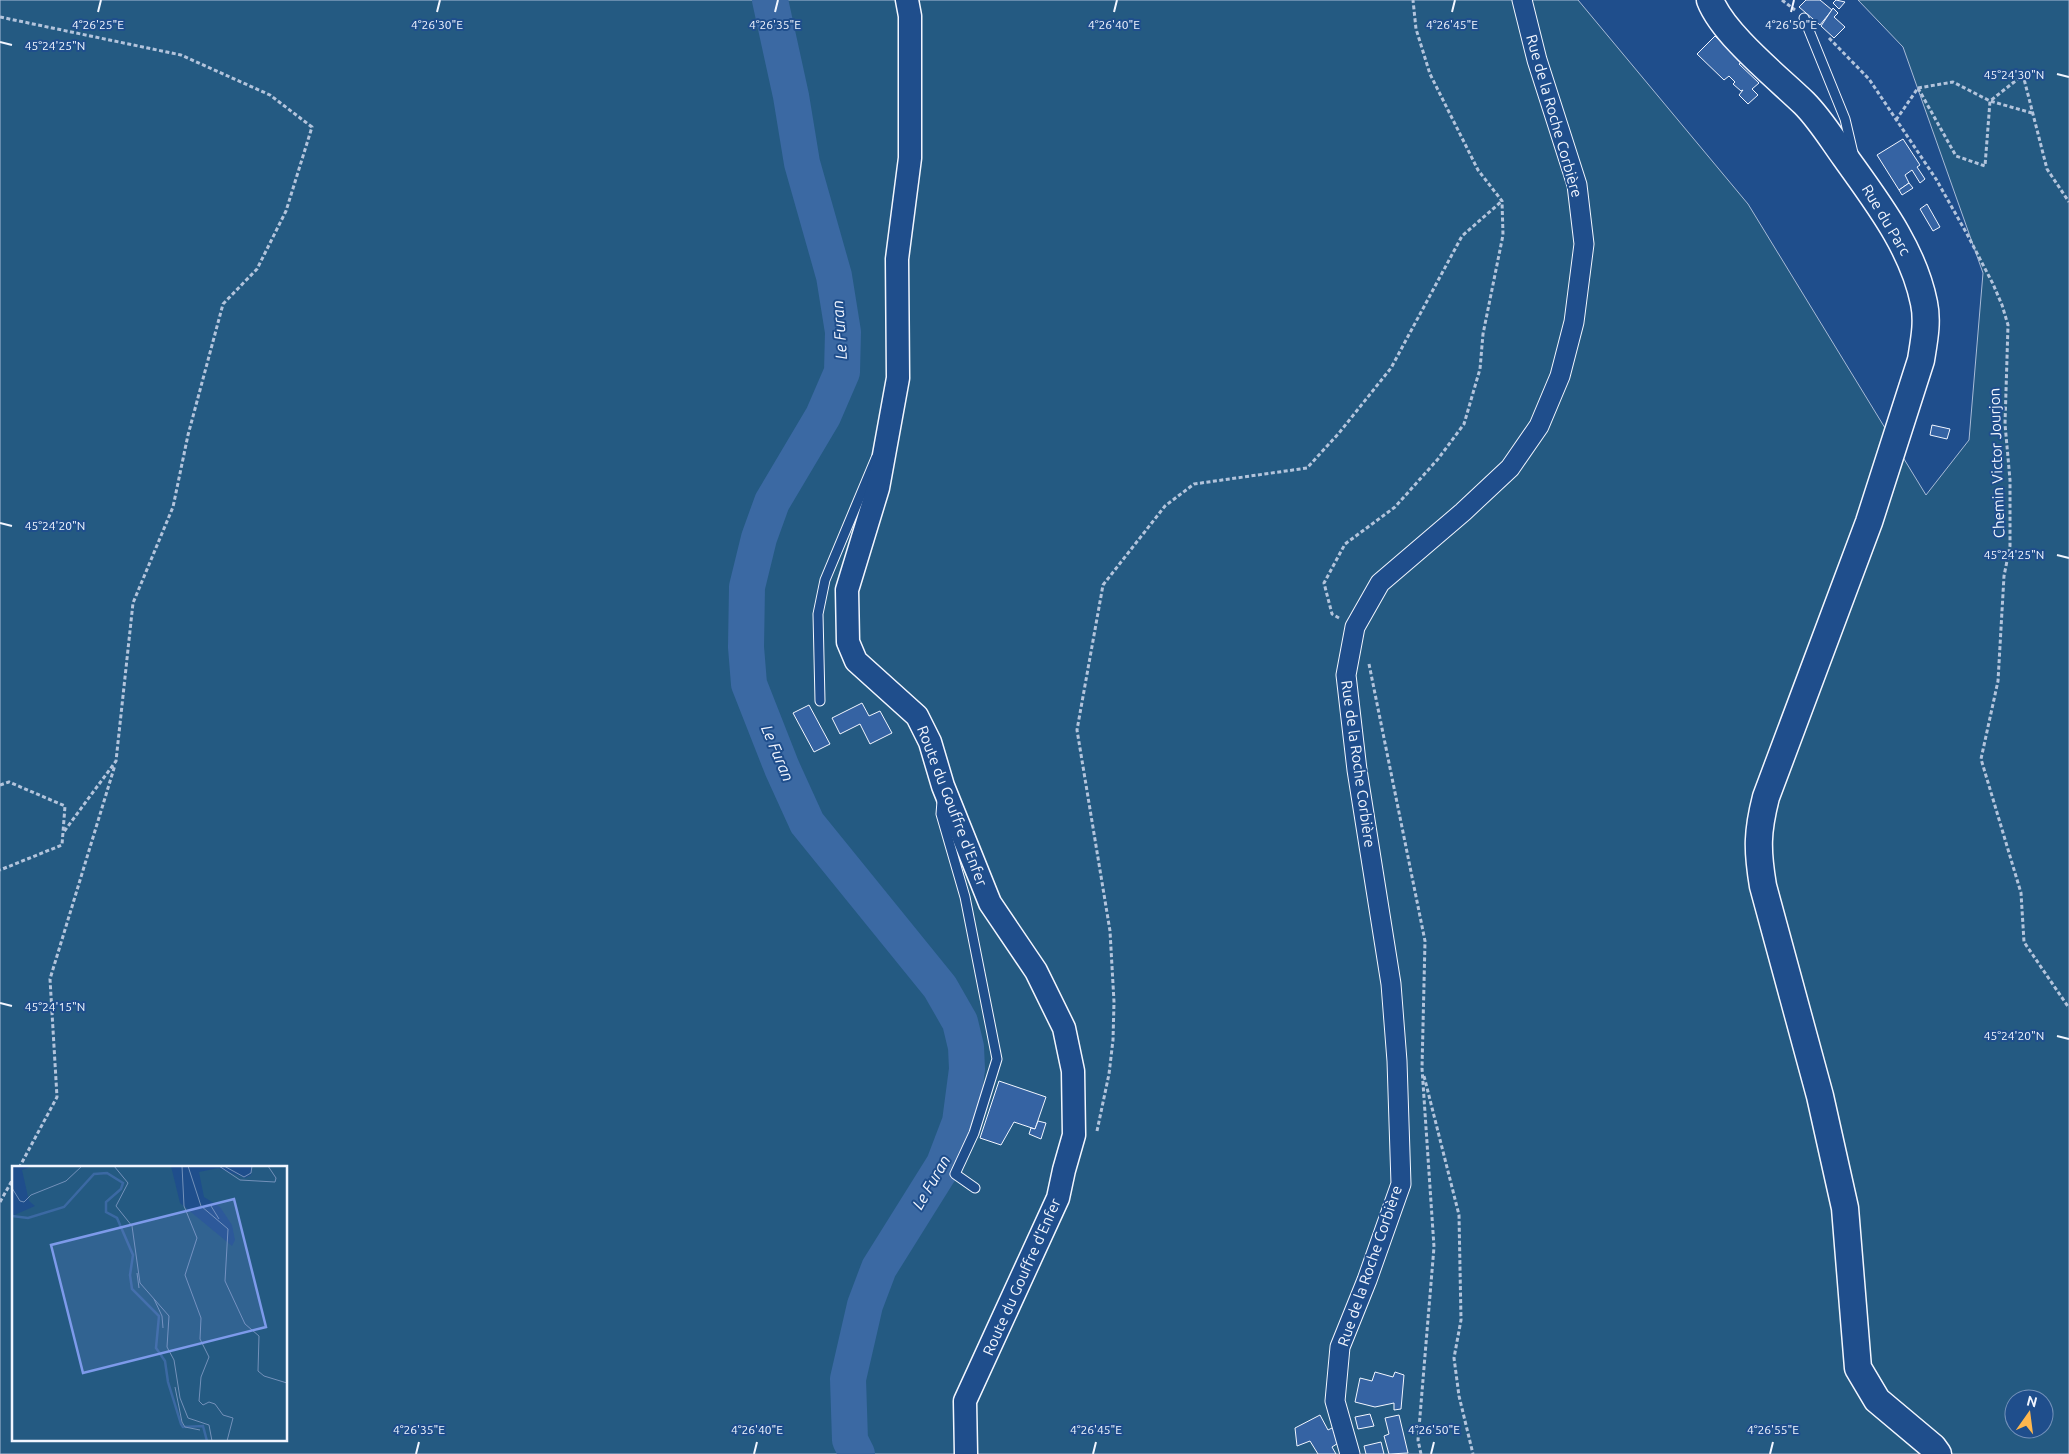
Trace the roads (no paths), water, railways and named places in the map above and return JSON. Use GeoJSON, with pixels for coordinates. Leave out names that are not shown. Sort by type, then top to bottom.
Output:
{"type":"FeatureCollection","features":[{"type":"Feature","properties":{"kind":"main road","name":"Rue du Parc"},"geometry":{"type":"LineString","coordinates":[[1710,0],[1714,10],[1735,36],[1806,106],[1857,173],[1905,247],[1919,282],[1925,305],[1926,333],[1915,378],[1850,573],[1766,797],[1759,824],[1757,850],[1763,886],[1820,1096],[1845,1208],[1858,1368],[1876,1400],[1938,1454]]}},
{"type":"Feature","properties":{"kind":"street","name":"Route du Gouffre d'Enfer"},"geometry":{"type":"LineString","coordinates":[[907,0],[910,16],[910,158],[897,259],[898,378],[890,431],[878,488],[847,590],[848,642],[856,661],[917,716],[930,742],[943,786],[990,903],[1036,971],[1064,1028],[1073,1071],[1074,1135],[1058,1198],[966,1401],[966,1454]]}},
{"type":"Feature","properties":{"kind":"street","name":"Rue de la Roche Corbière"},"geometry":{"type":"LineString","coordinates":[[1350,1454],[1335,1401],[1340,1347],[1367,1280],[1401,1184],[1397,1061],[1391,984],[1357,770],[1346,675],[1355,627],[1380,583],[1463,512],[1510,468],[1539,426],[1560,376],[1574,322],[1584,244],[1577,184],[1538,60],[1522,0]]}},
{"type":"Feature","properties":{"kind":"lane"},"geometry":{"type":"LineString","coordinates":[[1804,18],[1846,119],[1857,173]]}},
{"type":"Feature","properties":{"kind":"lane"},"geometry":{"type":"LineString","coordinates":[[820,702],[818,614],[825,580],[868,472],[890,431]]}},
{"type":"Feature","properties":{"kind":"lane"},"geometry":{"type":"LineString","coordinates":[[943,786],[941,814],[965,897],[997,1059],[974,1132],[955,1174],[975,1188]]}},
{"type":"Feature","properties":{"kind":"waterway","name":"Le Furan"},"geometry":{"type":"LineString","coordinates":[[770,0],[791,96],[802,163],[834,276],[843,332],[842,372],[823,416],[772,502],[759,538],[747,587],[746,647],[749,684],[782,768],[807,823],[940,987],[960,1022],[966,1047],[967,1069],[960,1122],[944,1164],[879,1268],[865,1305],[848,1379],[850,1440],[857,1454]]}}]}
